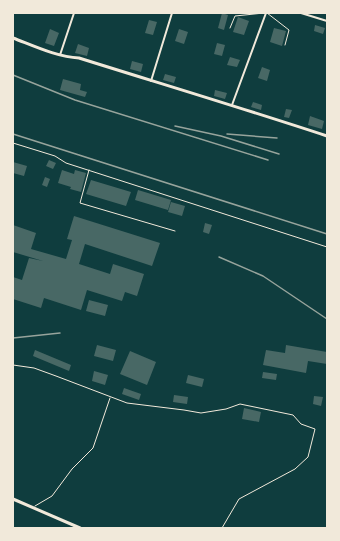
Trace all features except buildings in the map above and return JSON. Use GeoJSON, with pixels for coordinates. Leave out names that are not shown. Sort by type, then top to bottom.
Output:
{"type":"FeatureCollection","features":[{"type":"Feature","properties":{"kind":"street"},"geometry":{"type":"LineString","coordinates":[[60,55],[74,13]]}},
{"type":"Feature","properties":{"kind":"street"},"geometry":{"type":"LineString","coordinates":[[151,81],[172,13]]}},
{"type":"Feature","properties":{"kind":"street"},"geometry":{"type":"LineString","coordinates":[[232,105],[265,13]]}},
{"type":"Feature","properties":{"kind":"street"},"geometry":{"type":"LineString","coordinates":[[301,13],[327,21]]}},
{"type":"Feature","properties":{"kind":"street"},"geometry":{"type":"LineString","coordinates":[[13,38],[60,55],[79,58],[327,136]]}},
{"type":"Feature","properties":{"kind":"street"},"geometry":{"type":"LineString","coordinates":[[13,499],[80,528]]}},
{"type":"Feature","properties":{"kind":"lane"},"geometry":{"type":"LineString","coordinates":[[230,28],[235,16],[265,13],[289,30],[285,45]]}},
{"type":"Feature","properties":{"kind":"lane"},"geometry":{"type":"LineString","coordinates":[[13,143],[55,156],[66,163],[327,247]]}},
{"type":"Feature","properties":{"kind":"lane"},"geometry":{"type":"LineString","coordinates":[[89,170],[80,203],[175,232]]}},
{"type":"Feature","properties":{"kind":"lane"},"geometry":{"type":"LineString","coordinates":[[13,365],[34,368],[127,403],[201,413],[240,404],[293,415],[301,424],[315,429],[308,457],[295,468],[239,499],[222,528]]}},
{"type":"Feature","properties":{"kind":"lane"},"geometry":{"type":"LineString","coordinates":[[32,508],[52,496],[72,469],[93,448],[110,397]]}},
{"type":"Feature","properties":{"kind":"railway"},"geometry":{"type":"LineString","coordinates":[[13,75],[75,100],[268,160]]}},
{"type":"Feature","properties":{"kind":"railway"},"geometry":{"type":"LineString","coordinates":[[175,126],[221,136],[279,154]]}},
{"type":"Feature","properties":{"kind":"railway"},"geometry":{"type":"LineString","coordinates":[[13,134],[327,234]]}},
{"type":"Feature","properties":{"kind":"railway"},"geometry":{"type":"LineString","coordinates":[[227,134],[277,138]]}},
{"type":"Feature","properties":{"kind":"railway"},"geometry":{"type":"LineString","coordinates":[[219,257],[263,276],[327,319]]}},
{"type":"Feature","properties":{"kind":"railway"},"geometry":{"type":"LineString","coordinates":[[13,338],[60,333]]}}]}
